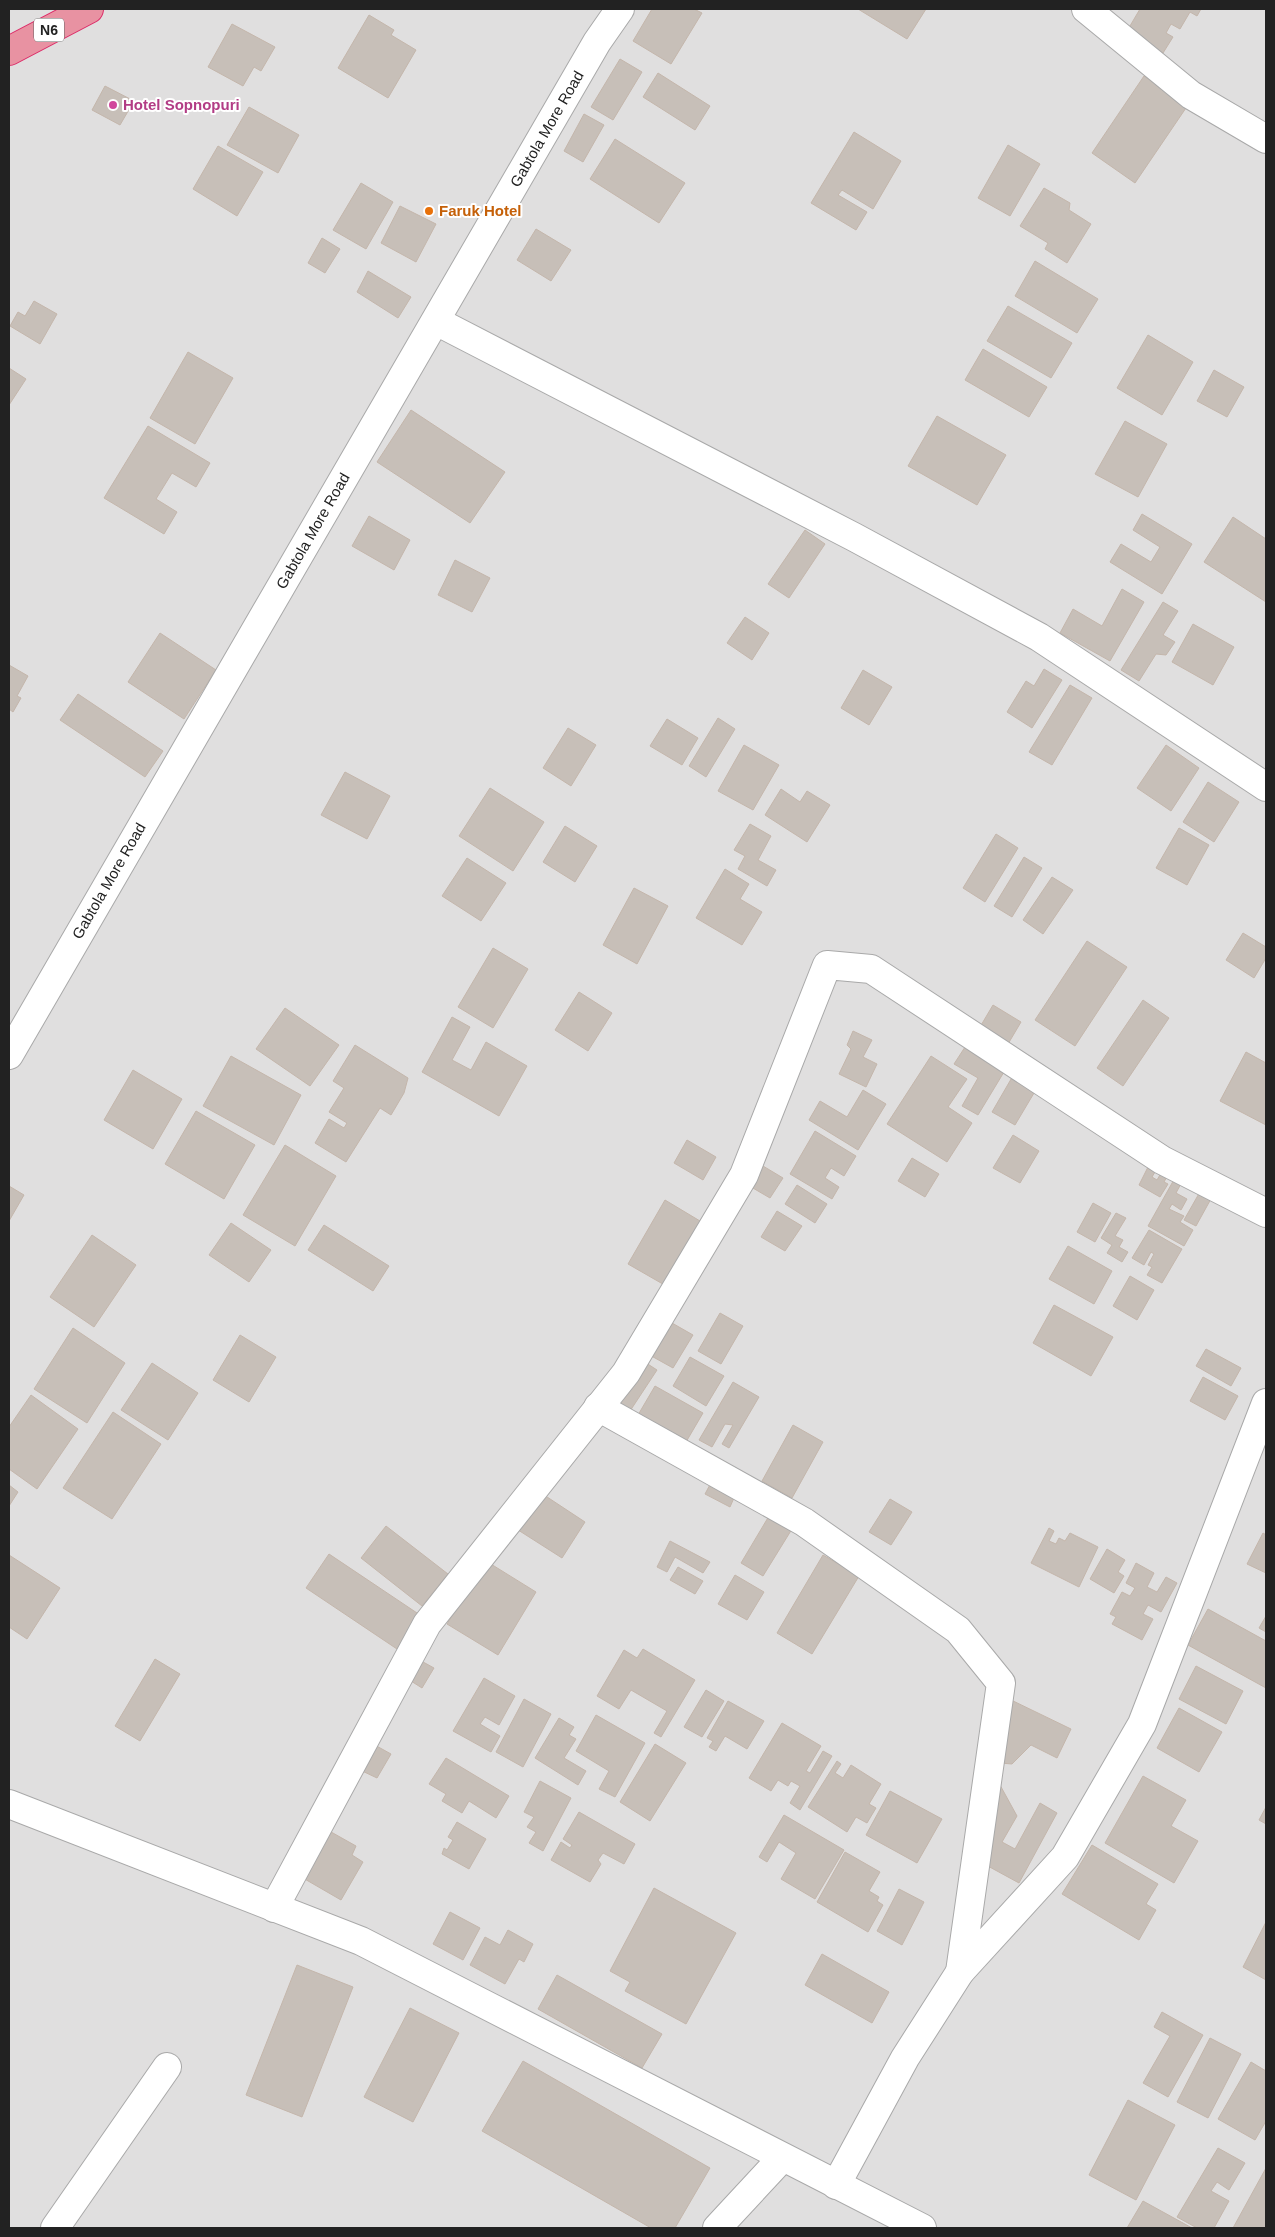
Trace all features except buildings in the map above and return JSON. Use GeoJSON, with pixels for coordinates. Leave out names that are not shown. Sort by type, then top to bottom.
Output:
{"type":"FeatureCollection","features":[{"type":"Feature","properties":{"kind":"highway","name":"N6"},"geometry":{"type":"LineString","coordinates":[[9,51],[89,9]]}},
{"type":"Feature","properties":{"kind":"street","name":"Gabtola More Road"},"geometry":{"type":"LineString","coordinates":[[9,1055],[597,42],[620,9]]}},
{"type":"Feature","properties":{"kind":"street"},"geometry":{"type":"LineString","coordinates":[[1086,9],[1191,95],[1266,139]]}},
{"type":"Feature","properties":{"kind":"street"},"geometry":{"type":"LineString","coordinates":[[436,321],[854,537],[1039,637],[1266,787]]}},
{"type":"Feature","properties":{"kind":"street"},"geometry":{"type":"LineString","coordinates":[[274,1908],[427,1624],[626,1373],[744,1174],[827,965],[871,969],[1162,1160],[1266,1213]]}},
{"type":"Feature","properties":{"kind":"street"},"geometry":{"type":"LineString","coordinates":[[836,2185],[904,2058],[960,1972],[1065,1857],[1142,1724],[1266,1403]]}},
{"type":"Feature","properties":{"kind":"street"},"geometry":{"type":"LineString","coordinates":[[598,1407],[804,1522],[958,1630],[1001,1683],[960,1972]]}},
{"type":"Feature","properties":{"kind":"street"},"geometry":{"type":"LineString","coordinates":[[9,1804],[360,1941],[922,2228]]}},
{"type":"Feature","properties":{"kind":"street"},"geometry":{"type":"LineString","coordinates":[[55,2228],[167,2067]]}},
{"type":"Feature","properties":{"kind":"street"},"geometry":{"type":"LineString","coordinates":[[717,2228],[782,2158]]}},
{"type":"Feature","properties":{"kind":"shaded area"},"geometry":{"type":"Polygon","coordinates":[[[9,9],[1266,9],[1266,2228],[9,2228],[9,9]]]}},
{"type":"Feature","properties":{"kind":"place","name":"Hotel Sopnopuri"},"geometry":{"type":"Point","coordinates":[113,105]}},
{"type":"Feature","properties":{"kind":"place","name":"Faruk Hotel"},"geometry":{"type":"Point","coordinates":[429,211]}}]}
